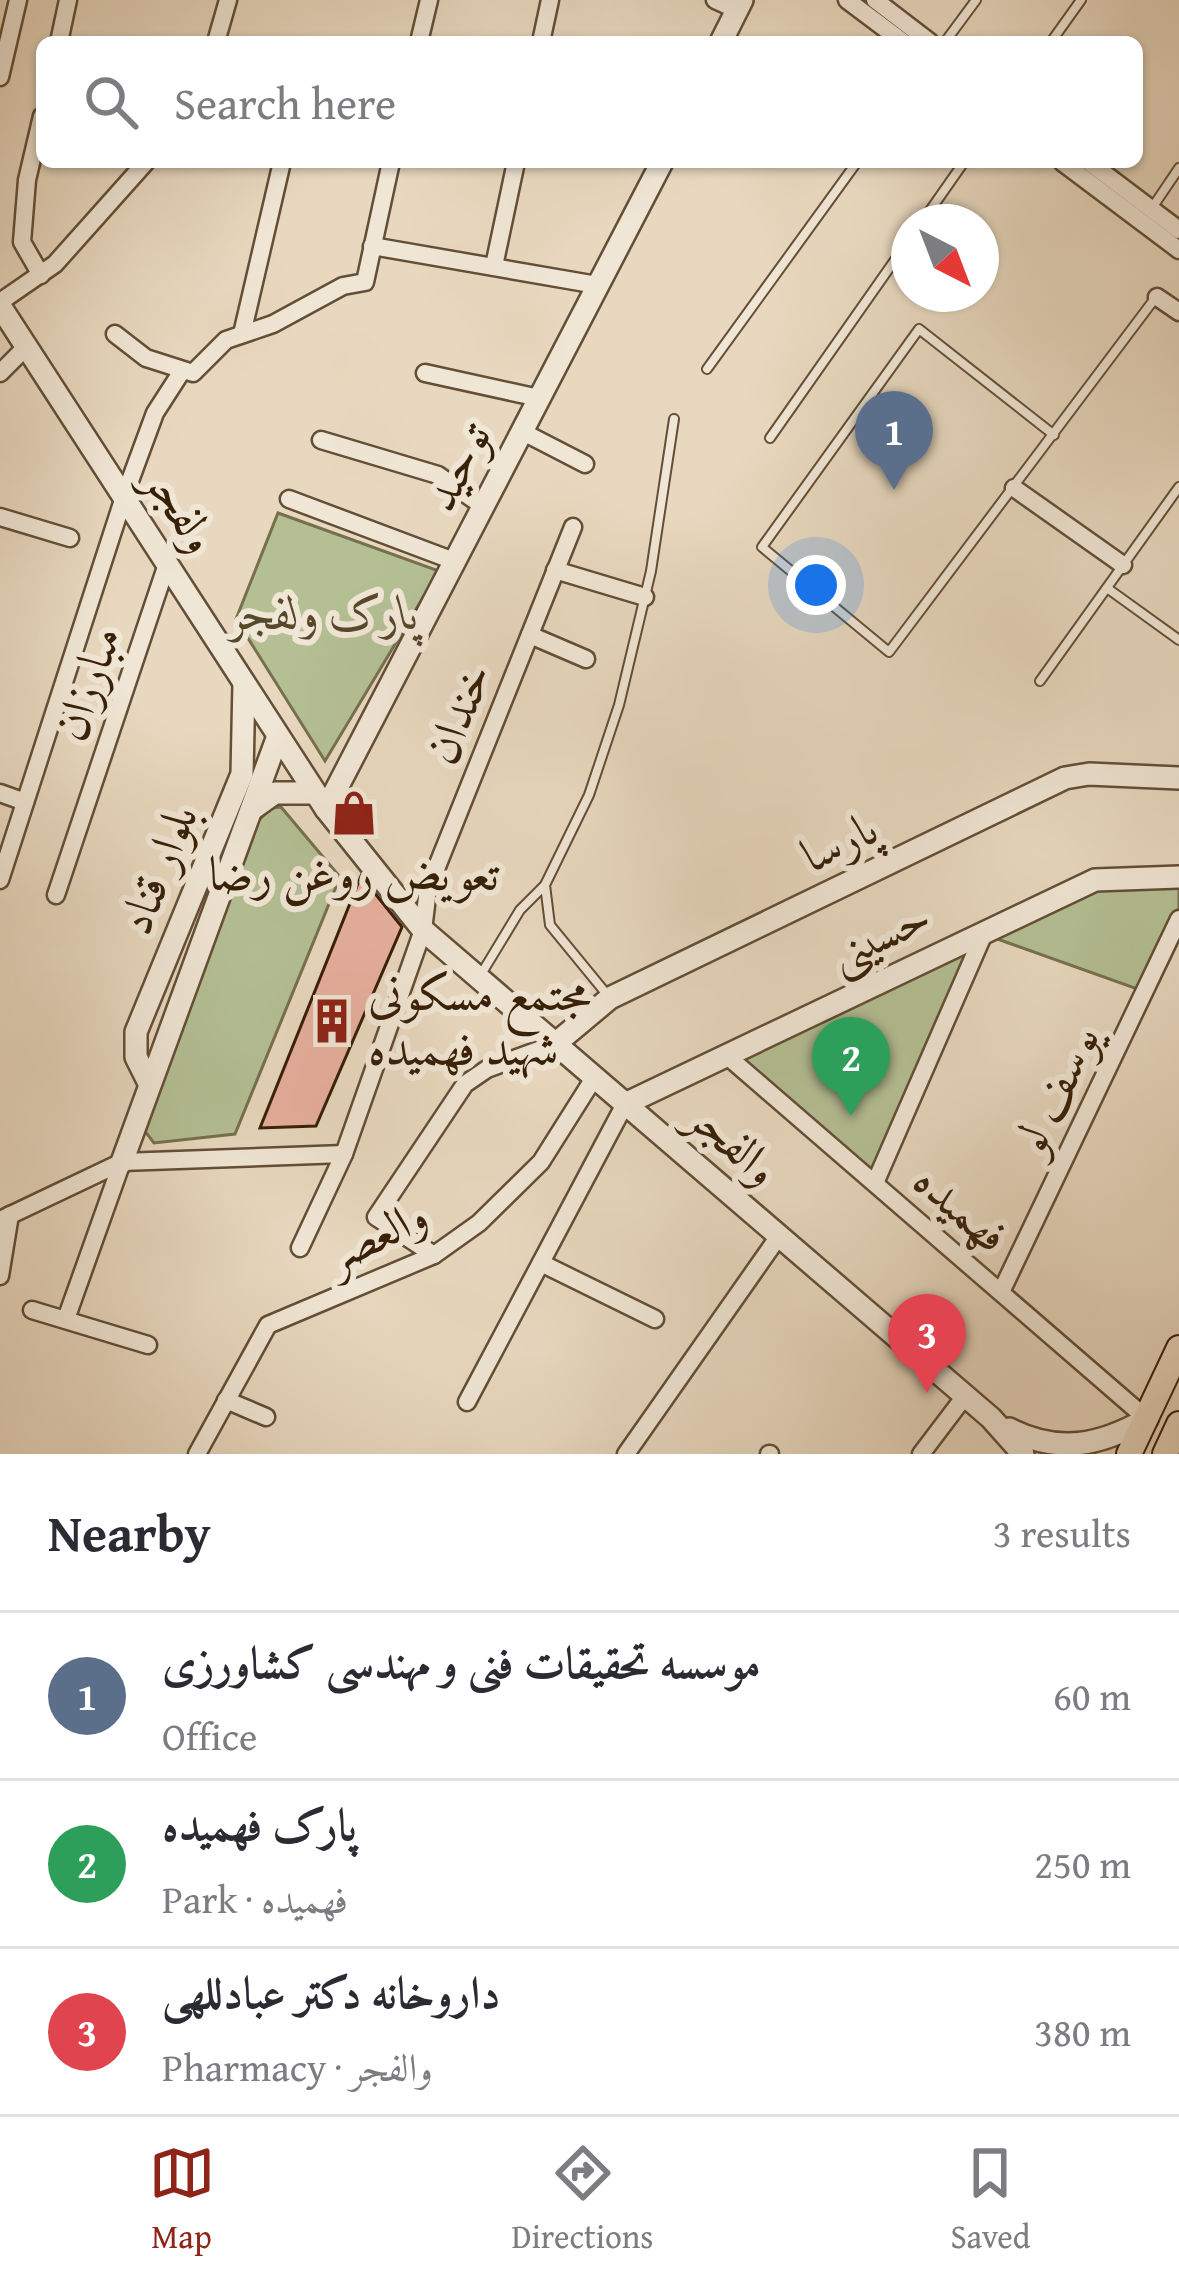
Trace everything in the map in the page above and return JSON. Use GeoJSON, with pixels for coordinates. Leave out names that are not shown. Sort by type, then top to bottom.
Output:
{"type":"FeatureCollection","features":[{"type":"Feature","properties":{"kind":"main road"},"geometry":{"type":"LineString","coordinates":[[1129,1454],[1179,1348]]}},
{"type":"Feature","properties":{"kind":"main road"},"geometry":{"type":"LineString","coordinates":[[1165,1454],[1179,1424]]}},
{"type":"Feature","properties":{"kind":"street"},"geometry":{"type":"LineString","coordinates":[[0,77],[18,0]]}},
{"type":"Feature","properties":{"kind":"street"},"geometry":{"type":"LineString","coordinates":[[60,36],[68,0]]}},
{"type":"Feature","properties":{"kind":"street"},"geometry":{"type":"LineString","coordinates":[[218,36],[228,0]]}},
{"type":"Feature","properties":{"kind":"street"},"geometry":{"type":"LineString","coordinates":[[420,36],[429,0]]}},
{"type":"Feature","properties":{"kind":"street"},"geometry":{"type":"LineString","coordinates":[[543,36],[550,0]]}},
{"type":"Feature","properties":{"kind":"street"},"geometry":{"type":"LineString","coordinates":[[715,0],[740,5],[725,36]]}},
{"type":"Feature","properties":{"kind":"street"},"geometry":{"type":"LineString","coordinates":[[847,0],[895,36]]}},
{"type":"Feature","properties":{"kind":"street"},"geometry":{"type":"LineString","coordinates":[[875,0],[922,36]]}},
{"type":"Feature","properties":{"kind":"street"},"geometry":{"type":"LineString","coordinates":[[36,142],[27,180],[22,242],[41,274]]}},
{"type":"Feature","properties":{"kind":"street"},"geometry":{"type":"LineString","coordinates":[[0,304],[41,274],[111,206],[141,168]]}},
{"type":"Feature","properties":{"kind":"street"},"geometry":{"type":"LineString","coordinates":[[242,334],[281,168]]}},
{"type":"Feature","properties":{"kind":"street"},"geometry":{"type":"LineString","coordinates":[[115,334],[146,358],[193,373],[226,340],[273,324],[343,286],[365,282],[391,168]]}},
{"type":"Feature","properties":{"kind":"street"},"geometry":{"type":"LineString","coordinates":[[494,266],[515,168]]}},
{"type":"Feature","properties":{"kind":"street","name":"توحید"},"geometry":{"type":"LineString","coordinates":[[321,801],[454,561],[659,168]]}},
{"type":"Feature","properties":{"kind":"street"},"geometry":{"type":"LineString","coordinates":[[1070,168],[1179,250]]}},
{"type":"Feature","properties":{"kind":"street"},"geometry":{"type":"LineString","coordinates":[[1097,168],[1179,230]]}},
{"type":"Feature","properties":{"kind":"street"},"geometry":{"type":"LineString","coordinates":[[372,246],[597,285]]}},
{"type":"Feature","properties":{"kind":"street"},"geometry":{"type":"LineString","coordinates":[[1156,297],[1179,312]]}},
{"type":"Feature","properties":{"kind":"street","name":"ولفجر"},"geometry":{"type":"LineString","coordinates":[[0,304],[321,801],[423,931]]}},
{"type":"Feature","properties":{"kind":"street"},"geometry":{"type":"LineString","coordinates":[[0,373],[26,347]]}},
{"type":"Feature","properties":{"kind":"street"},"geometry":{"type":"LineString","coordinates":[[0,880],[124,497],[155,413],[182,371]]}},
{"type":"Feature","properties":{"kind":"street"},"geometry":{"type":"LineString","coordinates":[[425,373],[539,398]]}},
{"type":"Feature","properties":{"kind":"street"},"geometry":{"type":"LineString","coordinates":[[521,431],[585,464]]}},
{"type":"Feature","properties":{"kind":"street"},"geometry":{"type":"LineString","coordinates":[[321,440],[438,475],[483,506]]}},
{"type":"Feature","properties":{"kind":"street"},"geometry":{"type":"LineString","coordinates":[[1014,488],[1123,565]]}},
{"type":"Feature","properties":{"kind":"street"},"geometry":{"type":"LineString","coordinates":[[289,499],[454,561]]}},
{"type":"Feature","properties":{"kind":"street"},"geometry":{"type":"LineString","coordinates":[[0,517],[70,538]]}},
{"type":"Feature","properties":{"kind":"street","name":"خندان"},"geometry":{"type":"LineString","coordinates":[[300,1248],[344,1154],[423,931],[428,890],[572,527]]}},
{"type":"Feature","properties":{"kind":"street","name":"مبارزان"},"geometry":{"type":"LineString","coordinates":[[56,895],[167,564]]}},
{"type":"Feature","properties":{"kind":"street"},"geometry":{"type":"LineString","coordinates":[[555,570],[645,597]]}},
{"type":"Feature","properties":{"kind":"street"},"geometry":{"type":"LineString","coordinates":[[530,635],[586,658]]}},
{"type":"Feature","properties":{"kind":"street","name":"بلوار قناد"},"geometry":{"type":"LineString","coordinates":[[148,1081],[136,1058],[136,1032],[242,774],[244,682]]}},
{"type":"Feature","properties":{"kind":"street","name":"بلوار قناد"},"geometry":{"type":"LineString","coordinates":[[122,1162],[278,736]]}},
{"type":"Feature","properties":{"kind":"street","name":"پارسا"},"geometry":{"type":"LineString","coordinates":[[555,1044],[610,998],[1065,778],[1089,773],[1179,778]]}},
{"type":"Feature","properties":{"kind":"street"},"geometry":{"type":"LineString","coordinates":[[0,793],[25,802]]}},
{"type":"Feature","properties":{"kind":"street"},"geometry":{"type":"LineString","coordinates":[[250,810],[275,793],[321,801]]}},
{"type":"Feature","properties":{"kind":"street","name":"حسینی"},"geometry":{"type":"LineString","coordinates":[[625,1104],[1095,880],[1179,877]]}},
{"type":"Feature","properties":{"kind":"street","name":"یوسف لو"},"geometry":{"type":"LineString","coordinates":[[1001,1292],[1179,919]]}},
{"type":"Feature","properties":{"kind":"street","name":"والفجر"},"geometry":{"type":"LineString","coordinates":[[423,931],[991,1418]]}},
{"type":"Feature","properties":{"kind":"street"},"geometry":{"type":"LineString","coordinates":[[875,1183],[986,931]]}},
{"type":"Feature","properties":{"kind":"street"},"geometry":{"type":"LineString","coordinates":[[434,1255],[376,1217],[465,1084],[487,1069],[555,1044]]}},
{"type":"Feature","properties":{"kind":"street","name":"فهمیده"},"geometry":{"type":"LineString","coordinates":[[726,1054],[1147,1419]]}},
{"type":"Feature","properties":{"kind":"street","name":"والعصر"},"geometry":{"type":"LineString","coordinates":[[197,1454],[268,1325],[434,1255],[479,1223],[541,1162],[594,1078]]}},
{"type":"Feature","properties":{"kind":"street"},"geometry":{"type":"LineString","coordinates":[[467,1402],[625,1104]]}},
{"type":"Feature","properties":{"kind":"street"},"geometry":{"type":"LineString","coordinates":[[0,1276],[5,1217],[122,1162],[344,1154]]}},
{"type":"Feature","properties":{"kind":"street"},"geometry":{"type":"LineString","coordinates":[[66,1319],[122,1162]]}},
{"type":"Feature","properties":{"kind":"street"},"geometry":{"type":"LineString","coordinates":[[626,1454],[778,1236]]}},
{"type":"Feature","properties":{"kind":"street"},"geometry":{"type":"LineString","coordinates":[[541,1263],[655,1319]]}},
{"type":"Feature","properties":{"kind":"street"},"geometry":{"type":"LineString","coordinates":[[32,1310],[148,1345]]}},
{"type":"Feature","properties":{"kind":"street"},"geometry":{"type":"LineString","coordinates":[[921,1454],[965,1396]]}},
{"type":"Feature","properties":{"kind":"street"},"geometry":{"type":"LineString","coordinates":[[226,1400],[266,1417]]}},
{"type":"Feature","properties":{"kind":"street"},"geometry":{"type":"LineString","coordinates":[[991,1418],[1036,1444],[1063,1450],[1102,1443],[1147,1419]]}},
{"type":"Feature","properties":{"kind":"street"},"geometry":{"type":"LineString","coordinates":[[991,1418],[1023,1454]]}},
{"type":"Feature","properties":{"kind":"lane"},"geometry":{"type":"LineString","coordinates":[[949,36],[976,0]]}},
{"type":"Feature","properties":{"kind":"lane"},"geometry":{"type":"LineString","coordinates":[[1055,36],[1081,0]]}},
{"type":"Feature","properties":{"kind":"lane"},"geometry":{"type":"LineString","coordinates":[[707,368],[853,168]]}},
{"type":"Feature","properties":{"kind":"lane"},"geometry":{"type":"LineString","coordinates":[[935,204],[960,168]]}},
{"type":"Feature","properties":{"kind":"lane"},"geometry":{"type":"LineString","coordinates":[[1151,209],[1179,168]]}},
{"type":"Feature","properties":{"kind":"lane"},"geometry":{"type":"LineString","coordinates":[[770,438],[891,266]]}},
{"type":"Feature","properties":{"kind":"lane"},"geometry":{"type":"LineString","coordinates":[[1054,435],[920,328],[762,547],[889,652],[1054,435],[1156,297]]}},
{"type":"Feature","properties":{"kind":"lane"},"geometry":{"type":"LineString","coordinates":[[479,979],[520,910],[545,885],[589,795],[619,705],[645,597],[674,418]]}},
{"type":"Feature","properties":{"kind":"lane"},"geometry":{"type":"LineString","coordinates":[[1040,681],[1179,487]]}},
{"type":"Feature","properties":{"kind":"lane"},"geometry":{"type":"LineString","coordinates":[[1107,588],[1179,640]]}},
{"type":"Feature","properties":{"kind":"lane"},"geometry":{"type":"LineString","coordinates":[[545,885],[550,925],[610,998]]}},
{"type":"Feature","properties":{"kind":"green space","name":"پارک ولفجر"},"geometry":{"type":"Polygon","coordinates":[[[278,513],[439,571],[325,761],[236,619],[278,513]]]}},
{"type":"Feature","properties":{"kind":"green space"},"geometry":{"type":"Polygon","coordinates":[[[281,807],[340,877],[235,1134],[154,1143],[144,1130],[256,823],[271,808],[281,807]]]}},
{"type":"Feature","properties":{"kind":"green space"},"geometry":{"type":"Polygon","coordinates":[[[1179,882],[1179,908],[1140,990],[989,936],[1095,885],[1179,882]]]}},
{"type":"Feature","properties":{"kind":"green space"},"geometry":{"type":"Polygon","coordinates":[[[973,943],[871,1175],[741,1057],[973,943]]]}},
{"type":"Feature","properties":{"kind":"building","name":"مجتمع مسکونی شهید فهمیده"},"geometry":{"type":"Polygon","coordinates":[[[361,876],[402,927],[316,1126],[260,1128],[361,876]]]}},
{"type":"Feature","properties":{"kind":"place","name":"موسسه تحقیقات فنی و مهندسی کشاورزی"},"geometry":{"type":"Point","coordinates":[894,490]}},
{"type":"Feature","properties":{"kind":"place","name":"تعویض روغن رضا"},"geometry":{"type":"Point","coordinates":[354,813]}},
{"type":"Feature","properties":{"kind":"place","name":"مجتمع مسکونی شهید فهمیده"},"geometry":{"type":"Point","coordinates":[332,1021]}},
{"type":"Feature","properties":{"kind":"place","name":"پارک فهمیده"},"geometry":{"type":"Point","coordinates":[851,1116]}},
{"type":"Feature","properties":{"kind":"place","name":"داروخانه دکتر عبادللهی"},"geometry":{"type":"Point","coordinates":[927,1393]}}]}
